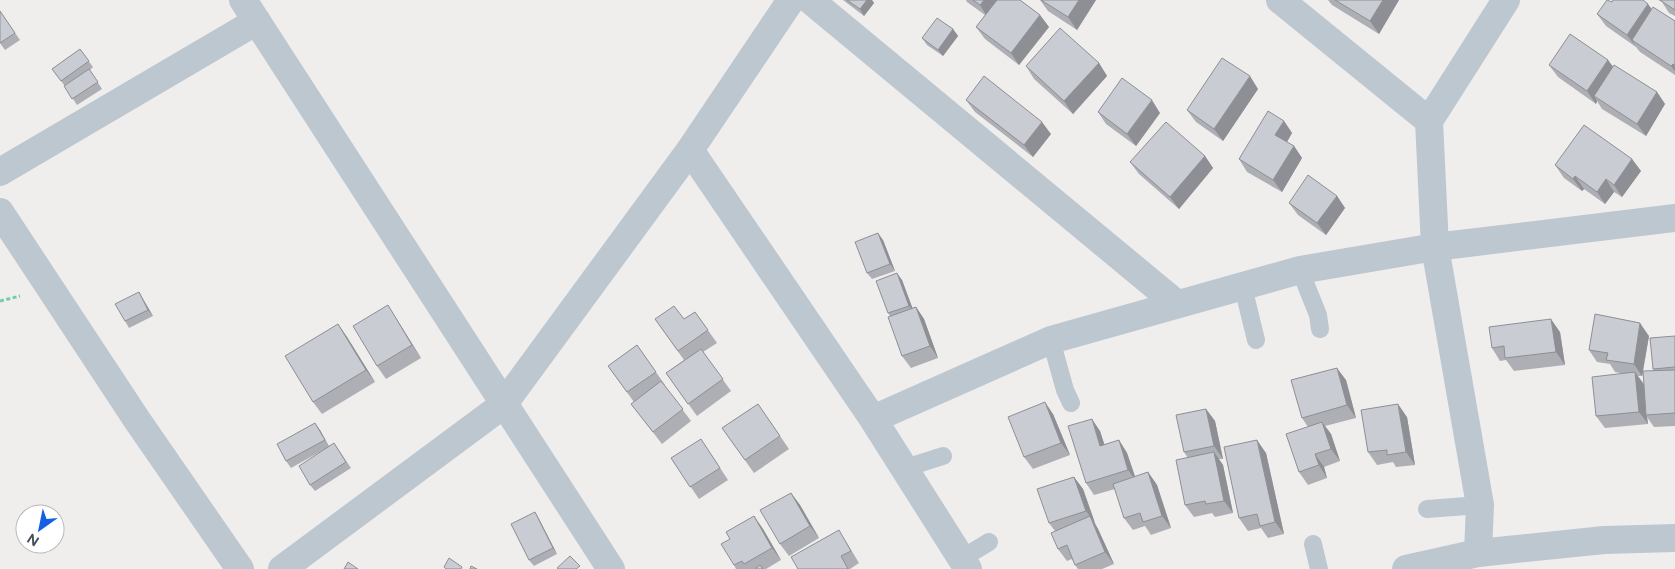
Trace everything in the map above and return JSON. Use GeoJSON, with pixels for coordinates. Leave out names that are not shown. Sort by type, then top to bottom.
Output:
{"type":"FeatureCollection","features":[{"type":"Feature","properties":{"kind":"street"},"geometry":{"type":"LineString","coordinates":[[282,569],[503,405],[690,150],[791,0]]}},
{"type":"Feature","properties":{"kind":"street"},"geometry":{"type":"LineString","coordinates":[[810,0],[1177,304]]}},
{"type":"Feature","properties":{"kind":"street"},"geometry":{"type":"LineString","coordinates":[[1280,0],[1429,121]]}},
{"type":"Feature","properties":{"kind":"street"},"geometry":{"type":"LineString","coordinates":[[1478,553],[1480,505],[1435,247],[1429,121],[1506,0]]}},
{"type":"Feature","properties":{"kind":"street"},"geometry":{"type":"LineString","coordinates":[[0,172],[250,10],[610,569]]}},
{"type":"Feature","properties":{"kind":"street"},"geometry":{"type":"LineString","coordinates":[[690,150],[873,419],[964,564]]}},
{"type":"Feature","properties":{"kind":"street"},"geometry":{"type":"LineString","coordinates":[[0,212],[137,420],[240,569]]}},
{"type":"Feature","properties":{"kind":"street"},"geometry":{"type":"LineString","coordinates":[[873,419],[1051,340],[1300,270],[1435,247],[1675,218]]}},
{"type":"Feature","properties":{"kind":"street"},"geometry":{"type":"LineString","coordinates":[[1406,569],[1478,553],[1604,540],[1675,538]]}},
{"type":"Feature","properties":{"kind":"lane"},"geometry":{"type":"LineString","coordinates":[[1300,270],[1318,315],[1320,329]]}},
{"type":"Feature","properties":{"kind":"lane"},"geometry":{"type":"LineString","coordinates":[[1243,287],[1256,340]]}},
{"type":"Feature","properties":{"kind":"lane"},"geometry":{"type":"LineString","coordinates":[[1051,340],[1065,390],[1071,403]]}},
{"type":"Feature","properties":{"kind":"lane"},"geometry":{"type":"LineString","coordinates":[[905,468],[943,456]]}},
{"type":"Feature","properties":{"kind":"lane"},"geometry":{"type":"LineString","coordinates":[[1427,509],[1480,505]]}},
{"type":"Feature","properties":{"kind":"lane"},"geometry":{"type":"LineString","coordinates":[[964,564],[989,542]]}},
{"type":"Feature","properties":{"kind":"lane"},"geometry":{"type":"LineString","coordinates":[[1313,544],[1319,569]]}},
{"type":"Feature","properties":{"kind":"building"},"geometry":{"type":"Polygon","coordinates":[[[847,0],[867,0],[860,9],[847,0]]]}},
{"type":"Feature","properties":{"kind":"building"},"geometry":{"type":"Polygon","coordinates":[[[973,0],[984,0],[980,5],[973,0]]]}},
{"type":"Feature","properties":{"kind":"building"},"geometry":{"type":"Polygon","coordinates":[[[997,0],[1020,0],[1040,15],[1011,53],[976,27],[997,0]]]}},
{"type":"Feature","properties":{"kind":"building"},"geometry":{"type":"Polygon","coordinates":[[[1041,0],[1079,0],[1068,17],[1041,0]]]}},
{"type":"Feature","properties":{"kind":"building"},"geometry":{"type":"Polygon","coordinates":[[[1335,0],[1383,0],[1370,21],[1335,0]]]}},
{"type":"Feature","properties":{"kind":"building"},"geometry":{"type":"Polygon","coordinates":[[[1607,0],[1612,2],[1613,0],[1643,0],[1648,4],[1627,35],[1597,14],[1607,0]]]}},
{"type":"Feature","properties":{"kind":"building"},"geometry":{"type":"Polygon","coordinates":[[[1660,0],[1675,0],[1675,10],[1660,0]]]}},
{"type":"Feature","properties":{"kind":"building"},"geometry":{"type":"Polygon","coordinates":[[[1653,7],[1675,21],[1675,65],[1671,66],[1632,40],[1653,7]]]}},
{"type":"Feature","properties":{"kind":"building"},"geometry":{"type":"Polygon","coordinates":[[[0,11],[15,33],[0,43],[0,11]]]}},
{"type":"Feature","properties":{"kind":"building"},"geometry":{"type":"Polygon","coordinates":[[[937,18],[953,29],[938,50],[922,38],[937,18]]]}},
{"type":"Feature","properties":{"kind":"building"},"geometry":{"type":"Polygon","coordinates":[[[1060,28],[1099,63],[1064,101],[1026,66],[1060,28]]]}},
{"type":"Feature","properties":{"kind":"building"},"geometry":{"type":"Polygon","coordinates":[[[1570,34],[1608,60],[1587,91],[1549,65],[1570,34]]]}},
{"type":"Feature","properties":{"kind":"building"},"geometry":{"type":"Polygon","coordinates":[[[80,49],[89,61],[61,81],[52,69],[80,49]]]}},
{"type":"Feature","properties":{"kind":"building"},"geometry":{"type":"Polygon","coordinates":[[[1222,58],[1250,76],[1214,129],[1187,110],[1222,58]]]}},
{"type":"Feature","properties":{"kind":"building"},"geometry":{"type":"Polygon","coordinates":[[[1614,65],[1657,92],[1637,124],[1594,96],[1614,65]]]}},
{"type":"Feature","properties":{"kind":"building"},"geometry":{"type":"Polygon","coordinates":[[[89,69],[98,82],[72,99],[64,86],[89,69]]]}},
{"type":"Feature","properties":{"kind":"building"},"geometry":{"type":"Polygon","coordinates":[[[984,76],[1042,122],[1024,145],[966,100],[984,76]]]}},
{"type":"Feature","properties":{"kind":"building"},"geometry":{"type":"Polygon","coordinates":[[[1122,78],[1152,100],[1127,134],[1098,112],[1122,78]]]}},
{"type":"Feature","properties":{"kind":"building"},"geometry":{"type":"Polygon","coordinates":[[[1268,111],[1284,121],[1275,135],[1294,146],[1273,180],[1239,159],[1268,111]]]}},
{"type":"Feature","properties":{"kind":"building"},"geometry":{"type":"Polygon","coordinates":[[[1166,122],[1205,156],[1170,197],[1130,162],[1166,122]]]}},
{"type":"Feature","properties":{"kind":"building"},"geometry":{"type":"Polygon","coordinates":[[[1584,125],[1632,159],[1614,185],[1606,179],[1597,192],[1575,176],[1573,179],[1555,165],[1584,125]]]}},
{"type":"Feature","properties":{"kind":"building"},"geometry":{"type":"Polygon","coordinates":[[[1308,175],[1337,196],[1317,223],[1289,203],[1308,175]]]}},
{"type":"Feature","properties":{"kind":"building"},"geometry":{"type":"Polygon","coordinates":[[[878,233],[890,264],[867,273],[855,242],[878,233]]]}},
{"type":"Feature","properties":{"kind":"building"},"geometry":{"type":"Polygon","coordinates":[[[897,273],[909,306],[888,313],[876,281],[897,273]]]}},
{"type":"Feature","properties":{"kind":"building"},"geometry":{"type":"Polygon","coordinates":[[[139,292],[148,310],[125,321],[115,304],[139,292]]]}},
{"type":"Feature","properties":{"kind":"building"},"geometry":{"type":"Polygon","coordinates":[[[388,305],[412,345],[377,366],[353,326],[388,305]]]}},
{"type":"Feature","properties":{"kind":"building"},"geometry":{"type":"Polygon","coordinates":[[[674,306],[684,319],[695,312],[708,330],[678,351],[655,319],[674,306]]]}},
{"type":"Feature","properties":{"kind":"building"},"geometry":{"type":"Polygon","coordinates":[[[916,307],[930,346],[902,356],[888,317],[916,307]]]}},
{"type":"Feature","properties":{"kind":"building"},"geometry":{"type":"Polygon","coordinates":[[[1595,314],[1640,323],[1634,364],[1606,360],[1608,353],[1589,350],[1595,314]]]}},
{"type":"Feature","properties":{"kind":"building"},"geometry":{"type":"Polygon","coordinates":[[[1551,319],[1556,352],[1505,358],[1504,346],[1492,348],[1489,327],[1551,319]]]}},
{"type":"Feature","properties":{"kind":"building"},"geometry":{"type":"Polygon","coordinates":[[[338,324],[366,370],[313,402],[285,356],[338,324]]]}},
{"type":"Feature","properties":{"kind":"building"},"geometry":{"type":"Polygon","coordinates":[[[1675,336],[1675,367],[1653,369],[1650,338],[1675,336]]]}},
{"type":"Feature","properties":{"kind":"building"},"geometry":{"type":"Polygon","coordinates":[[[637,345],[656,372],[627,392],[608,366],[637,345]]]}},
{"type":"Feature","properties":{"kind":"building"},"geometry":{"type":"Polygon","coordinates":[[[701,349],[723,379],[688,404],[666,373],[701,349]]]}},
{"type":"Feature","properties":{"kind":"building"},"geometry":{"type":"Polygon","coordinates":[[[1337,368],[1347,405],[1302,418],[1291,380],[1337,368]]]}},
{"type":"Feature","properties":{"kind":"building"},"geometry":{"type":"Polygon","coordinates":[[[1675,370],[1675,413],[1646,415],[1643,371],[1675,370]]]}},
{"type":"Feature","properties":{"kind":"building"},"geometry":{"type":"Polygon","coordinates":[[[1635,372],[1639,412],[1596,416],[1592,377],[1635,372]]]}},
{"type":"Feature","properties":{"kind":"building"},"geometry":{"type":"Polygon","coordinates":[[[661,381],[683,409],[653,432],[631,404],[661,381]]]}},
{"type":"Feature","properties":{"kind":"building"},"geometry":{"type":"Polygon","coordinates":[[[1045,402],[1061,443],[1024,457],[1008,417],[1045,402]]]}},
{"type":"Feature","properties":{"kind":"building"},"geometry":{"type":"Polygon","coordinates":[[[758,404],[780,436],[745,460],[722,428],[758,404]]]}},
{"type":"Feature","properties":{"kind":"building"},"geometry":{"type":"Polygon","coordinates":[[[1398,404],[1406,452],[1387,455],[1387,450],[1368,452],[1361,410],[1398,404]]]}},
{"type":"Feature","properties":{"kind":"building"},"geometry":{"type":"Polygon","coordinates":[[[1206,409],[1214,446],[1184,452],[1176,415],[1206,409]]]}},
{"type":"Feature","properties":{"kind":"building"},"geometry":{"type":"Polygon","coordinates":[[[1092,419],[1100,446],[1119,440],[1128,470],[1086,483],[1068,426],[1092,419]]]}},
{"type":"Feature","properties":{"kind":"building"},"geometry":{"type":"Polygon","coordinates":[[[1322,422],[1331,449],[1315,454],[1319,465],[1299,472],[1286,434],[1322,422]]]}},
{"type":"Feature","properties":{"kind":"building"},"geometry":{"type":"Polygon","coordinates":[[[315,423],[325,440],[286,461],[277,444],[315,423]]]}},
{"type":"Feature","properties":{"kind":"building"},"geometry":{"type":"Polygon","coordinates":[[[701,439],[720,468],[690,487],[671,458],[701,439]]]}},
{"type":"Feature","properties":{"kind":"building"},"geometry":{"type":"Polygon","coordinates":[[[1257,440],[1275,522],[1260,526],[1257,514],[1239,518],[1224,447],[1257,440]]]}},
{"type":"Feature","properties":{"kind":"building"},"geometry":{"type":"Polygon","coordinates":[[[334,443],[346,462],[310,485],[299,466],[334,443]]]}},
{"type":"Feature","properties":{"kind":"building"},"geometry":{"type":"Polygon","coordinates":[[[1214,452],[1224,501],[1206,504],[1205,501],[1185,505],[1176,460],[1214,452]]]}},
{"type":"Feature","properties":{"kind":"building"},"geometry":{"type":"Polygon","coordinates":[[[1148,472],[1162,516],[1143,522],[1140,513],[1124,518],[1113,484],[1148,472]]]}},
{"type":"Feature","properties":{"kind":"building"},"geometry":{"type":"Polygon","coordinates":[[[1074,477],[1086,511],[1049,523],[1037,489],[1074,477]]]}},
{"type":"Feature","properties":{"kind":"building"},"geometry":{"type":"Polygon","coordinates":[[[791,493],[810,526],[780,544],[760,510],[791,493]]]}},
{"type":"Feature","properties":{"kind":"building"},"geometry":{"type":"Polygon","coordinates":[[[535,512],[553,548],[529,560],[511,524],[535,512]]]}},
{"type":"Feature","properties":{"kind":"building"},"geometry":{"type":"Polygon","coordinates":[[[754,516],[772,548],[744,564],[742,561],[734,565],[721,544],[730,539],[726,532],[754,516]]]}},
{"type":"Feature","properties":{"kind":"building"},"geometry":{"type":"Polygon","coordinates":[[[1090,516],[1105,552],[1075,565],[1067,545],[1058,549],[1051,533],[1090,516]]]}},
{"type":"Feature","properties":{"kind":"building"},"geometry":{"type":"Polygon","coordinates":[[[839,530],[851,551],[841,556],[848,569],[798,569],[791,557],[839,530]]]}},
{"type":"Feature","properties":{"kind":"building"},"geometry":{"type":"Polygon","coordinates":[[[570,556],[580,566],[576,569],[557,568],[570,556]]]}},
{"type":"Feature","properties":{"kind":"building"},"geometry":{"type":"Polygon","coordinates":[[[449,558],[462,567],[461,569],[446,569],[444,567],[449,558]]]}},
{"type":"Feature","properties":{"kind":"building"},"geometry":{"type":"Polygon","coordinates":[[[348,562],[358,569],[344,569],[348,562]]]}},
{"type":"Feature","properties":{"kind":"building"},"geometry":{"type":"Polygon","coordinates":[[[760,565],[763,569],[755,569],[760,565]]]}}]}
